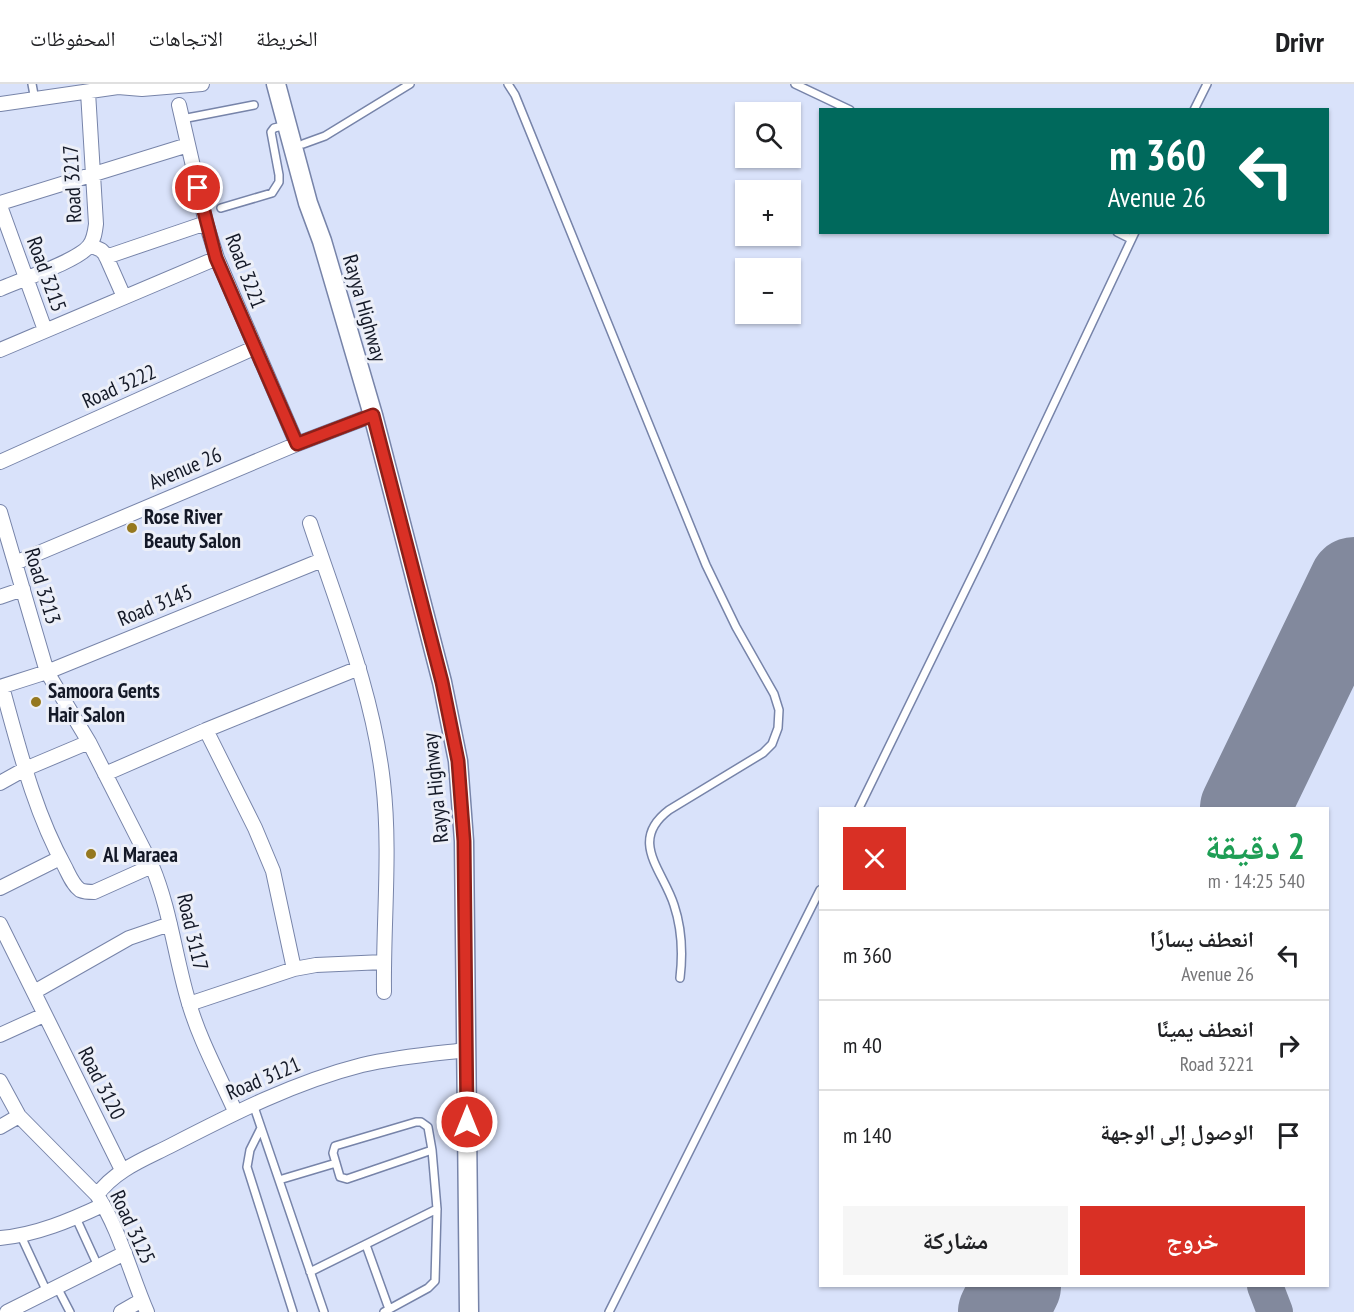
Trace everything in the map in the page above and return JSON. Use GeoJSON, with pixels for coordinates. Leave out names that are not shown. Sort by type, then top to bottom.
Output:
{"type":"FeatureCollection","features":[{"type":"Feature","properties":{"kind":"main road","name":"Rayya Highway"},"geometry":{"type":"LineString","coordinates":[[276,84],[308,203],[322,241],[373,415],[442,682],[458,761],[464,841],[469,1312]]}},
{"type":"Feature","properties":{"kind":"main road","name":"Rayya Highway"},"geometry":{"type":"LineString","coordinates":[[289,84],[319,211],[322,241]]}},
{"type":"Feature","properties":{"kind":"street"},"geometry":{"type":"LineString","coordinates":[[0,104],[122,86],[135,89],[202,84]]}},
{"type":"Feature","properties":{"kind":"street","name":"Road 3217"},"geometry":{"type":"LineString","coordinates":[[0,289],[75,257],[90,245],[96,224],[88,92]]}},
{"type":"Feature","properties":{"kind":"street","name":"Road 3221"},"geometry":{"type":"LineString","coordinates":[[181,112],[216,258],[297,444]]}},
{"type":"Feature","properties":{"kind":"street"},"geometry":{"type":"LineString","coordinates":[[0,205],[188,145]]}},
{"type":"Feature","properties":{"kind":"street","name":"Road 3215"},"geometry":{"type":"LineString","coordinates":[[0,205],[5,234],[25,277],[45,330]]}},
{"type":"Feature","properties":{"kind":"street"},"geometry":{"type":"LineString","coordinates":[[106,257],[206,223]]}},
{"type":"Feature","properties":{"kind":"street"},"geometry":{"type":"LineString","coordinates":[[90,245],[101,250],[106,257],[124,297]]}},
{"type":"Feature","properties":{"kind":"street"},"geometry":{"type":"LineString","coordinates":[[0,350],[216,258]]}},
{"type":"Feature","properties":{"kind":"street","name":"Road 3222"},"geometry":{"type":"LineString","coordinates":[[0,462],[254,348]]}},
{"type":"Feature","properties":{"kind":"street","name":"Avenue 26"},"geometry":{"type":"LineString","coordinates":[[15,563],[297,444],[373,415]]}},
{"type":"Feature","properties":{"kind":"street","name":"Road 3213"},"geometry":{"type":"LineString","coordinates":[[0,512],[2,530],[15,563],[47,672]]}},
{"type":"Feature","properties":{"kind":"street"},"geometry":{"type":"LineString","coordinates":[[310,523],[359,668],[378,748],[386,816],[384,992]]}},
{"type":"Feature","properties":{"kind":"street","name":"Road 3145"},"geometry":{"type":"LineString","coordinates":[[1,687],[47,672],[322,560]]}},
{"type":"Feature","properties":{"kind":"street"},"geometry":{"type":"LineString","coordinates":[[0,597],[23,589]]}},
{"type":"Feature","properties":{"kind":"street"},"geometry":{"type":"LineString","coordinates":[[105,774],[359,668]]}},
{"type":"Feature","properties":{"kind":"street","name":"Road 3117"},"geometry":{"type":"LineString","coordinates":[[47,672],[89,742],[152,866],[161,887],[189,1004],[236,1112]]}},
{"type":"Feature","properties":{"kind":"street"},"geometry":{"type":"LineString","coordinates":[[1,687],[25,769],[60,858],[79,890],[94,892],[152,866]]}},
{"type":"Feature","properties":{"kind":"street"},"geometry":{"type":"LineString","coordinates":[[206,730],[255,828],[273,871],[294,969]]}},
{"type":"Feature","properties":{"kind":"street"},"geometry":{"type":"LineString","coordinates":[[0,783],[25,769],[89,742]]}},
{"type":"Feature","properties":{"kind":"street"},"geometry":{"type":"LineString","coordinates":[[0,888],[60,858]]}},
{"type":"Feature","properties":{"kind":"street","name":"Road 3120"},"geometry":{"type":"LineString","coordinates":[[0,924],[122,1170]]}},
{"type":"Feature","properties":{"kind":"street"},"geometry":{"type":"LineString","coordinates":[[34,992],[129,938],[170,924]]}},
{"type":"Feature","properties":{"kind":"street"},"geometry":{"type":"LineString","coordinates":[[189,1004],[294,969],[316,965],[384,962]]}},
{"type":"Feature","properties":{"kind":"street"},"geometry":{"type":"LineString","coordinates":[[0,1035],[44,1015]]}},
{"type":"Feature","properties":{"kind":"street","name":"Road 3121"},"geometry":{"type":"LineString","coordinates":[[100,1200],[104,1185],[122,1170],[253,1104],[320,1077],[364,1065],[467,1050]]}},
{"type":"Feature","properties":{"kind":"street","name":"Road 3125"},"geometry":{"type":"LineString","coordinates":[[0,1081],[19,1116],[100,1200],[125,1253],[144,1306]]}},
{"type":"Feature","properties":{"kind":"street"},"geometry":{"type":"LineString","coordinates":[[0,1127],[19,1116]]}},
{"type":"Feature","properties":{"kind":"street"},"geometry":{"type":"LineString","coordinates":[[0,1238],[21,1236],[76,1218],[100,1200]]}},
{"type":"Feature","properties":{"kind":"street"},"geometry":{"type":"LineString","coordinates":[[0,1299],[6,1312],[125,1253]]}},
{"type":"Feature","properties":{"kind":"street"},"geometry":{"type":"LineString","coordinates":[[122,1312],[144,1306]]}},
{"type":"Feature","properties":{"kind":"lane"},"geometry":{"type":"LineString","coordinates":[[32,84],[34,100]]}},
{"type":"Feature","properties":{"kind":"lane"},"geometry":{"type":"LineString","coordinates":[[303,144],[325,136],[410,84]]}},
{"type":"Feature","properties":{"kind":"lane"},"geometry":{"type":"LineString","coordinates":[[508,84],[706,566],[736,627],[774,694],[779,710],[776,736],[764,753],[669,810],[661,816],[651,833],[650,853],[653,863],[667,888],[679,923],[682,960],[680,978]]}},
{"type":"Feature","properties":{"kind":"lane"},"geometry":{"type":"LineString","coordinates":[[795,84],[846,108]]}},
{"type":"Feature","properties":{"kind":"lane"},"geometry":{"type":"LineString","coordinates":[[1195,108],[1207,84]]}},
{"type":"Feature","properties":{"kind":"lane"},"geometry":{"type":"LineString","coordinates":[[181,112],[254,105]]}},
{"type":"Feature","properties":{"kind":"lane"},"geometry":{"type":"LineString","coordinates":[[221,208],[266,197],[277,188],[279,175],[271,132],[274,128],[287,125]]}},
{"type":"Feature","properties":{"kind":"lane"},"geometry":{"type":"LineString","coordinates":[[860,807],[1133,236]]}},
{"type":"Feature","properties":{"kind":"lane"},"geometry":{"type":"LineString","coordinates":[[609,1312],[819,892]]}},
{"type":"Feature","properties":{"kind":"lane"},"geometry":{"type":"LineString","coordinates":[[253,1104],[321,1310]]}},
{"type":"Feature","properties":{"kind":"lane"},"geometry":{"type":"LineString","coordinates":[[366,1245],[386,1311],[428,1288],[435,1281],[437,1209],[432,1150],[428,1127],[421,1122],[416,1122],[334,1146],[333,1152],[339,1174],[345,1179],[432,1150]]}},
{"type":"Feature","properties":{"kind":"lane"},"geometry":{"type":"LineString","coordinates":[[261,1128],[250,1150],[248,1167],[293,1312]]}},
{"type":"Feature","properties":{"kind":"lane"},"geometry":{"type":"LineString","coordinates":[[279,1180],[336,1163]]}},
{"type":"Feature","properties":{"kind":"lane"},"geometry":{"type":"LineString","coordinates":[[310,1272],[437,1209]]}},
{"type":"Feature","properties":{"kind":"lane"},"geometry":{"type":"LineString","coordinates":[[76,1218],[98,1266]]}},
{"type":"Feature","properties":{"kind":"lane"},"geometry":{"type":"LineString","coordinates":[[21,1236],[52,1289],[70,1312]]}},
{"type":"Feature","properties":{"kind":"taxiway"},"geometry":{"type":"LineString","coordinates":[[1265,1287],[1275,1312]]}},
{"type":"Feature","properties":{"kind":"runway"},"geometry":{"type":"LineString","coordinates":[[1245,807],[1354,582]]}},
{"type":"Feature","properties":{"kind":"runway"},"geometry":{"type":"LineString","coordinates":[[1003,1312],[1016,1287]]}},
{"type":"Feature","properties":{"kind":"place","name":"Rose River Beauty Salon"},"geometry":{"type":"Point","coordinates":[132,528]}},
{"type":"Feature","properties":{"kind":"place","name":"Samoora Gents Hair Salon"},"geometry":{"type":"Point","coordinates":[36,702]}},
{"type":"Feature","properties":{"kind":"place","name":"Al Maraea"},"geometry":{"type":"Point","coordinates":[91,854]}},
{"type":"Feature","properties":{"kind":"route"},"geometry":{"type":"LineString","coordinates":[[198,188],[216,258],[297,444],[373,415],[442,682],[458,761],[464,841],[467,1122]]}}]}
